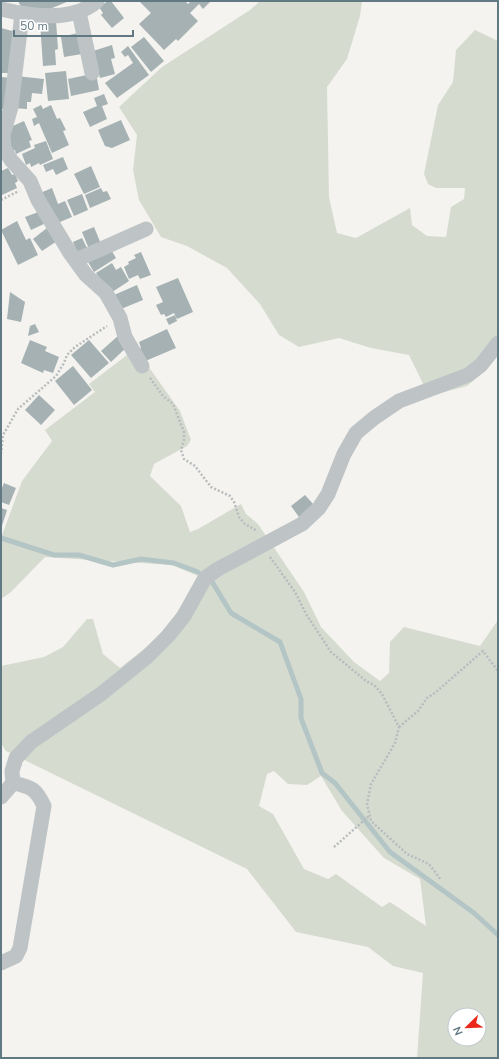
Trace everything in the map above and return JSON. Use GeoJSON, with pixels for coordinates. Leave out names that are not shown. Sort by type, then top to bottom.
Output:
{"type":"FeatureCollection","features":[{"type":"Feature","properties":{"kind":"street"},"geometry":{"type":"LineString","coordinates":[[1,9],[22,14],[54,16],[78,12],[97,1]]}},
{"type":"Feature","properties":{"kind":"street"},"geometry":{"type":"LineString","coordinates":[[78,12],[92,72]]}},
{"type":"Feature","properties":{"kind":"street"},"geometry":{"type":"LineString","coordinates":[[22,14],[11,107],[3,135],[4,148],[11,160],[20,169],[31,186],[70,253],[86,275],[106,293],[120,318],[125,337],[142,366]]}},
{"type":"Feature","properties":{"kind":"street"},"geometry":{"type":"LineString","coordinates":[[76,260],[146,229]]}},
{"type":"Feature","properties":{"kind":"street"},"geometry":{"type":"LineString","coordinates":[[1,797],[13,783],[12,771],[16,758],[31,742],[102,694],[147,658],[168,636],[184,616],[205,578],[218,569],[302,524],[319,508],[328,494],[344,454],[356,433],[374,418],[399,401],[468,375],[482,365],[498,343]]}},
{"type":"Feature","properties":{"kind":"street"},"geometry":{"type":"LineString","coordinates":[[1,964],[16,956],[20,948],[44,806],[37,792],[27,786],[13,783]]}},
{"type":"Feature","properties":{"kind":"path"},"geometry":{"type":"LineString","coordinates":[[1,200],[31,186]]}},
{"type":"Feature","properties":{"kind":"path"},"geometry":{"type":"LineString","coordinates":[[1,454],[5,428],[25,402],[56,376],[67,355],[76,347],[120,318]]}},
{"type":"Feature","properties":{"kind":"path"},"geometry":{"type":"LineString","coordinates":[[142,366],[164,396],[172,404],[184,432],[184,440],[181,450],[184,459],[195,466],[211,486],[230,496],[239,516],[245,524],[256,529],[264,545],[295,592],[309,619],[331,652],[366,681],[374,685],[382,694],[399,727]]}},
{"type":"Feature","properties":{"kind":"path"},"geometry":{"type":"LineString","coordinates":[[441,880],[429,864],[407,854],[389,839],[367,817],[367,804],[371,784],[395,743],[399,727],[418,711],[427,698],[442,687],[483,651],[498,671]]}},
{"type":"Feature","properties":{"kind":"path"},"geometry":{"type":"LineString","coordinates":[[334,847],[367,817]]}},
{"type":"Feature","properties":{"kind":"shaded area"},"geometry":{"type":"Polygon","coordinates":[[[260,1],[362,1],[360,16],[347,59],[327,87],[329,197],[337,233],[356,238],[410,208],[412,225],[427,236],[446,237],[451,207],[464,199],[465,188],[436,188],[428,184],[424,174],[438,105],[453,82],[456,50],[475,30],[498,41],[498,356],[487,369],[467,386],[429,396],[409,355],[371,348],[339,338],[299,347],[279,335],[260,304],[227,268],[187,246],[161,237],[139,200],[133,170],[137,135],[119,107],[162,67],[250,10],[260,1]]]}},
{"type":"Feature","properties":{"kind":"shaded area"},"geometry":{"type":"Polygon","coordinates":[[[127,355],[148,366],[180,411],[191,440],[187,446],[154,464],[150,476],[181,506],[190,532],[198,529],[241,504],[246,514],[258,524],[304,592],[321,627],[354,662],[380,681],[389,673],[390,642],[404,627],[480,646],[498,620],[498,1058],[417,1058],[423,973],[393,966],[368,947],[296,932],[247,869],[6,751],[1,743],[1,666],[44,657],[63,647],[87,619],[93,619],[103,654],[120,668],[154,641],[175,616],[198,576],[172,565],[45,557],[11,592],[1,599],[1,538],[22,481],[52,441],[45,430],[95,392],[89,384],[127,355]],[[274,771],[267,774],[259,806],[273,814],[304,869],[328,879],[336,874],[382,907],[390,902],[426,926],[420,879],[384,858],[342,811],[321,776],[307,785],[288,784],[274,771]]]}},
{"type":"Feature","properties":{"kind":"building"},"geometry":{"type":"Polygon","coordinates":[[[18,1],[69,1],[50,9],[21,7],[18,1]]]}},
{"type":"Feature","properties":{"kind":"building"},"geometry":{"type":"Polygon","coordinates":[[[108,1],[111,1],[124,18],[112,28],[101,15],[103,13],[99,7],[108,1]]]}},
{"type":"Feature","properties":{"kind":"building"},"geometry":{"type":"Polygon","coordinates":[[[139,1],[185,1],[188,4],[191,1],[211,1],[203,9],[199,4],[190,13],[198,21],[178,41],[176,39],[164,50],[139,24],[151,13],[139,1]]]}},
{"type":"Feature","properties":{"kind":"building"},"geometry":{"type":"Polygon","coordinates":[[[56,21],[58,49],[55,50],[56,65],[43,66],[40,22],[56,21]]]}},
{"type":"Feature","properties":{"kind":"building"},"geometry":{"type":"Polygon","coordinates":[[[1,28],[16,32],[11,73],[1,73],[1,28]]]}},
{"type":"Feature","properties":{"kind":"building"},"geometry":{"type":"Polygon","coordinates":[[[78,33],[82,54],[64,57],[61,37],[78,33]]]}},
{"type":"Feature","properties":{"kind":"building"},"geometry":{"type":"Polygon","coordinates":[[[144,37],[164,61],[151,72],[131,47],[144,37]]]}},
{"type":"Feature","properties":{"kind":"building"},"geometry":{"type":"Polygon","coordinates":[[[112,45],[115,58],[111,59],[115,74],[100,78],[93,51],[112,45]]]}},
{"type":"Feature","properties":{"kind":"building"},"geometry":{"type":"Polygon","coordinates":[[[128,46],[149,75],[117,98],[105,83],[133,63],[128,55],[125,57],[121,52],[128,46]]]}},
{"type":"Feature","properties":{"kind":"building"},"geometry":{"type":"Polygon","coordinates":[[[66,71],[69,99],[48,101],[45,73],[66,71]]]}},
{"type":"Feature","properties":{"kind":"building"},"geometry":{"type":"Polygon","coordinates":[[[96,73],[99,90],[71,96],[68,79],[96,73]]]}},
{"type":"Feature","properties":{"kind":"building"},"geometry":{"type":"Polygon","coordinates":[[[16,76],[44,79],[42,94],[32,93],[31,102],[27,102],[27,109],[13,108],[16,76]]]}},
{"type":"Feature","properties":{"kind":"building"},"geometry":{"type":"Polygon","coordinates":[[[1,77],[12,78],[6,109],[1,109],[1,77]]]}},
{"type":"Feature","properties":{"kind":"building"},"geometry":{"type":"Polygon","coordinates":[[[104,94],[108,104],[102,106],[107,119],[90,127],[83,112],[97,106],[94,98],[104,94]]]}},
{"type":"Feature","properties":{"kind":"building"},"geometry":{"type":"Polygon","coordinates":[[[41,105],[43,109],[51,105],[57,119],[60,118],[66,130],[63,131],[69,145],[52,153],[39,123],[34,126],[32,119],[37,117],[33,109],[41,105]]]}},
{"type":"Feature","properties":{"kind":"building"},"geometry":{"type":"Polygon","coordinates":[[[121,120],[130,140],[112,148],[105,146],[98,130],[121,120]]]}},
{"type":"Feature","properties":{"kind":"building"},"geometry":{"type":"Polygon","coordinates":[[[24,121],[32,140],[29,141],[31,147],[16,154],[15,150],[10,151],[6,129],[24,121]]]}},
{"type":"Feature","properties":{"kind":"building"},"geometry":{"type":"Polygon","coordinates":[[[46,141],[53,159],[31,167],[30,163],[26,165],[22,154],[35,148],[34,145],[46,141]]]}},
{"type":"Feature","properties":{"kind":"building"},"geometry":{"type":"Polygon","coordinates":[[[63,157],[68,169],[56,175],[53,169],[46,172],[43,165],[63,157]]]}},
{"type":"Feature","properties":{"kind":"building"},"geometry":{"type":"Polygon","coordinates":[[[91,166],[100,187],[84,194],[74,174],[91,166]]]}},
{"type":"Feature","properties":{"kind":"building"},"geometry":{"type":"Polygon","coordinates":[[[8,168],[12,175],[15,174],[18,181],[15,183],[17,188],[2,195],[1,171],[8,168]]]}},
{"type":"Feature","properties":{"kind":"building"},"geometry":{"type":"Polygon","coordinates":[[[52,188],[58,204],[65,201],[72,217],[55,224],[38,194],[52,188]]]}},
{"type":"Feature","properties":{"kind":"building"},"geometry":{"type":"Polygon","coordinates":[[[101,188],[103,192],[107,191],[111,199],[90,208],[85,195],[101,188]]]}},
{"type":"Feature","properties":{"kind":"building"},"geometry":{"type":"Polygon","coordinates":[[[82,194],[88,210],[74,216],[67,200],[82,194]]]}},
{"type":"Feature","properties":{"kind":"building"},"geometry":{"type":"Polygon","coordinates":[[[41,211],[46,223],[31,230],[25,217],[41,211]]]}},
{"type":"Feature","properties":{"kind":"building"},"geometry":{"type":"Polygon","coordinates":[[[17,221],[26,240],[30,238],[38,255],[18,265],[1,230],[17,221]]]}},
{"type":"Feature","properties":{"kind":"building"},"geometry":{"type":"Polygon","coordinates":[[[94,227],[101,244],[89,249],[82,232],[94,227]]]}},
{"type":"Feature","properties":{"kind":"building"},"geometry":{"type":"Polygon","coordinates":[[[47,228],[57,241],[42,251],[33,239],[47,228]]]}},
{"type":"Feature","properties":{"kind":"building"},"geometry":{"type":"Polygon","coordinates":[[[82,238],[87,248],[77,252],[73,242],[82,238]]]}},
{"type":"Feature","properties":{"kind":"building"},"geometry":{"type":"Polygon","coordinates":[[[110,248],[116,258],[94,272],[88,262],[110,248]]]}},
{"type":"Feature","properties":{"kind":"building"},"geometry":{"type":"Polygon","coordinates":[[[141,252],[151,275],[140,279],[138,275],[129,279],[124,267],[129,264],[128,262],[136,258],[134,255],[141,252]]]}},
{"type":"Feature","properties":{"kind":"building"},"geometry":{"type":"Polygon","coordinates":[[[112,263],[116,270],[121,267],[129,281],[109,294],[96,273],[112,263]]]}},
{"type":"Feature","properties":{"kind":"building"},"geometry":{"type":"Polygon","coordinates":[[[178,278],[193,312],[177,319],[174,313],[166,317],[164,314],[161,315],[156,305],[163,302],[156,287],[178,278]]]}},
{"type":"Feature","properties":{"kind":"building"},"geometry":{"type":"Polygon","coordinates":[[[137,285],[143,300],[121,309],[114,295],[137,285]]]}},
{"type":"Feature","properties":{"kind":"building"},"geometry":{"type":"Polygon","coordinates":[[[10,292],[25,302],[21,322],[7,319],[10,292]]]}},
{"type":"Feature","properties":{"kind":"building"},"geometry":{"type":"Polygon","coordinates":[[[175,315],[177,321],[169,325],[166,319],[175,315]]]}},
{"type":"Feature","properties":{"kind":"building"},"geometry":{"type":"Polygon","coordinates":[[[35,324],[39,332],[28,336],[30,326],[35,324]]]}},
{"type":"Feature","properties":{"kind":"building"},"geometry":{"type":"Polygon","coordinates":[[[167,329],[176,348],[143,362],[138,350],[141,348],[139,342],[167,329]]]}},
{"type":"Feature","properties":{"kind":"building"},"geometry":{"type":"Polygon","coordinates":[[[119,335],[128,346],[111,362],[101,351],[119,335]]]}},
{"type":"Feature","properties":{"kind":"building"},"geometry":{"type":"Polygon","coordinates":[[[30,340],[47,347],[45,351],[59,357],[53,373],[44,370],[43,373],[21,363],[30,340]]]}},
{"type":"Feature","properties":{"kind":"building"},"geometry":{"type":"Polygon","coordinates":[[[89,340],[109,363],[91,378],[71,355],[89,340]]]}},
{"type":"Feature","properties":{"kind":"building"},"geometry":{"type":"Polygon","coordinates":[[[73,366],[92,390],[74,405],[55,381],[73,366]]]}},
{"type":"Feature","properties":{"kind":"building"},"geometry":{"type":"Polygon","coordinates":[[[39,395],[55,410],[41,425],[25,410],[39,395]]]}},
{"type":"Feature","properties":{"kind":"building"},"geometry":{"type":"Polygon","coordinates":[[[4,483],[16,488],[9,505],[1,502],[1,490],[4,483]]]}},
{"type":"Feature","properties":{"kind":"building"},"geometry":{"type":"Polygon","coordinates":[[[305,495],[314,505],[299,517],[291,506],[305,495]]]}},
{"type":"Feature","properties":{"kind":"building"},"geometry":{"type":"Polygon","coordinates":[[[1,508],[7,510],[1,529],[1,508]]]}},
{"type":"Feature","properties":{"kind":"waterway"},"geometry":{"type":"LineString","coordinates":[[1,538],[54,555],[79,555],[113,565],[141,559],[174,563],[198,572]]}},
{"type":"Feature","properties":{"kind":"waterway"},"geometry":{"type":"LineString","coordinates":[[211,580],[231,613],[280,642],[301,699],[301,718],[322,773],[335,783],[390,852],[474,913],[498,935]]}}]}
